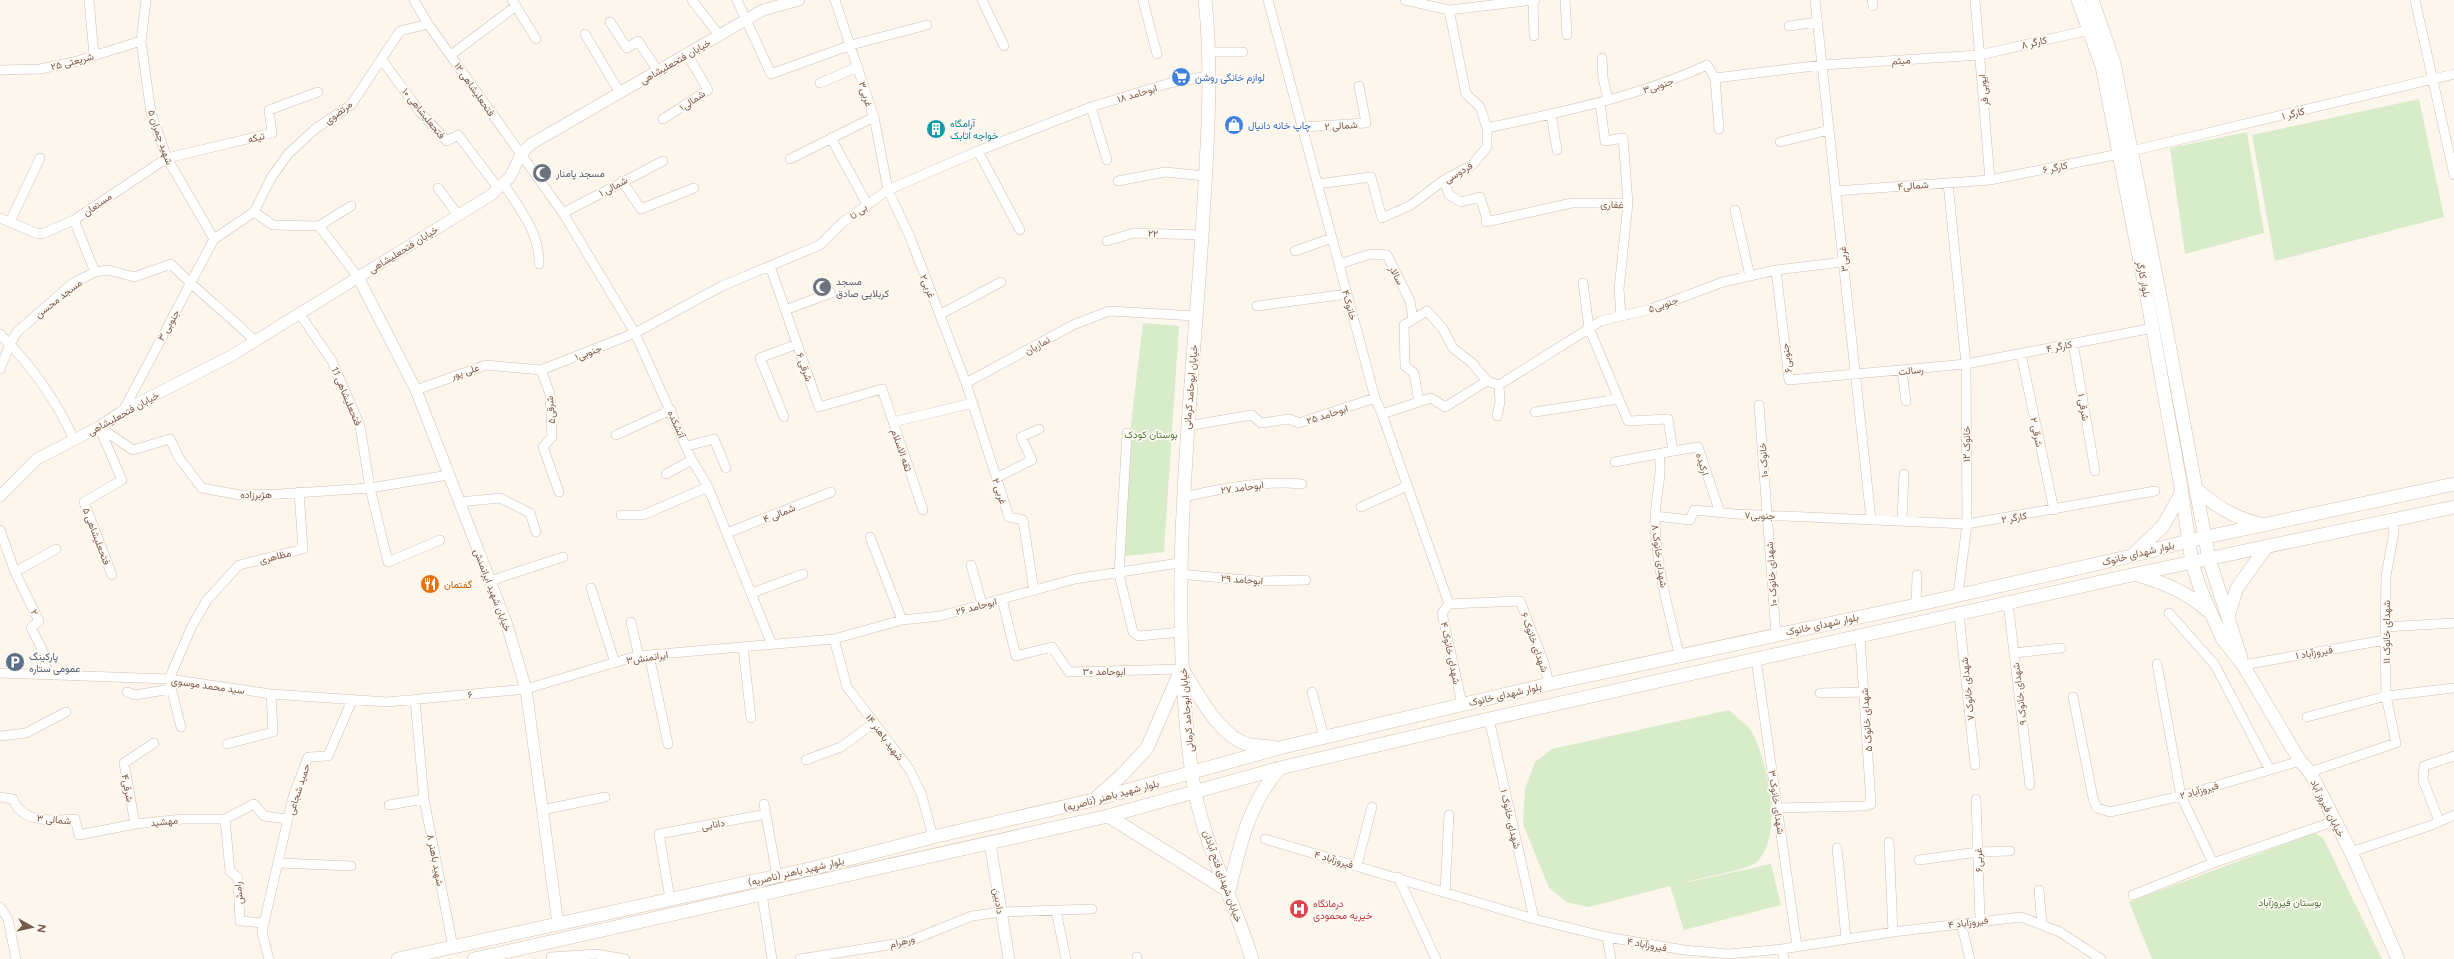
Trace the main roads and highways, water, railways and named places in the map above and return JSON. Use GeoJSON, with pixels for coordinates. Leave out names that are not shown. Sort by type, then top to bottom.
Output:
{"type":"FeatureCollection","features":[{"type":"Feature","properties":{"kind":"main road","name":"خیابان ابوحامد کرمانی"},"geometry":{"type":"LineString","coordinates":[[1195,793],[1182,669],[1179,568],[1182,497],[1202,235],[1205,176],[1207,76],[1209,52],[1205,0]]}},
{"type":"Feature","properties":{"kind":"main road","name":"بلوار کارگر"},"geometry":{"type":"LineString","coordinates":[[2078,0],[2102,66],[2125,153],[2196,489],[2208,558],[2243,665]]}},
{"type":"Feature","properties":{"kind":"main road","name":"بلوار کارگر"},"geometry":{"type":"LineString","coordinates":[[2092,0],[2114,63],[2125,153],[2153,328],[2182,492],[2192,563],[2211,614],[2222,638],[2243,665]]}},
{"type":"Feature","properties":{"kind":"main road","name":"بلوار شهدای خانوک"},"geometry":{"type":"LineString","coordinates":[[1192,774],[1279,748],[1549,684],[1916,605],[1958,594],[2131,556],[2204,537],[2266,526],[2454,484]]}},
{"type":"Feature","properties":{"kind":"main road"},"geometry":{"type":"LineString","coordinates":[[2196,489],[2227,512],[2243,520],[2266,526]]}},
{"type":"Feature","properties":{"kind":"main road"},"geometry":{"type":"LineString","coordinates":[[2131,556],[2163,526],[2182,492]]}},
{"type":"Feature","properties":{"kind":"main road","name":"بلوار شهدای خانوک"},"geometry":{"type":"LineString","coordinates":[[1195,793],[1280,768],[1489,719],[2136,574],[2192,563],[2208,558],[2454,507]]}},
{"type":"Feature","properties":{"kind":"main road"},"geometry":{"type":"LineString","coordinates":[[2228,616],[2237,588],[2267,546]]}},
{"type":"Feature","properties":{"kind":"main road"},"geometry":{"type":"LineString","coordinates":[[2136,574],[2170,585],[2196,600],[2211,614]]}},
{"type":"Feature","properties":{"kind":"main road","name":"خیابان فیروز آباد"},"geometry":{"type":"LineString","coordinates":[[2243,665],[2300,761],[2310,772],[2335,820],[2398,959]]}},
{"type":"Feature","properties":{"kind":"main road"},"geometry":{"type":"LineString","coordinates":[[1182,669],[1212,717],[1229,733],[1248,744],[1279,748]]}},
{"type":"Feature","properties":{"kind":"main road"},"geometry":{"type":"LineString","coordinates":[[1093,800],[1122,775],[1147,748],[1182,669]]}},
{"type":"Feature","properties":{"kind":"main road"},"geometry":{"type":"LineString","coordinates":[[1108,816],[1228,891],[1253,810],[1268,781],[1280,768]]}},
{"type":"Feature","properties":{"kind":"main road","name":"بلوار شهید باهنر (ناصریه)"},"geometry":{"type":"LineString","coordinates":[[398,959],[777,876],[933,837],[1093,800],[1192,774]]}},
{"type":"Feature","properties":{"kind":"main road","name":"بلوار شهید باهنر (ناصریه)"},"geometry":{"type":"LineString","coordinates":[[474,959],[1108,816],[1195,793]]}},
{"type":"Feature","properties":{"kind":"main road","name":"خیابان شهدای فتح آبادان"},"geometry":{"type":"LineString","coordinates":[[1195,793],[1210,845],[1252,959]]}},
{"type":"Feature","properties":{"kind":"place","name":"لوازم خانگی روشن"},"geometry":{"type":"Point","coordinates":[1181,77]}},
{"type":"Feature","properties":{"kind":"place","name":"چاپ خانه دانیال"},"geometry":{"type":"Point","coordinates":[1234,125]}},
{"type":"Feature","properties":{"kind":"place","name":"آرامگاه خواجه اتابک"},"geometry":{"type":"Point","coordinates":[936,129]}},
{"type":"Feature","properties":{"kind":"place","name":"مسجد پامنار"},"geometry":{"type":"Point","coordinates":[542,173]}},
{"type":"Feature","properties":{"kind":"place","name":"مسجد کربلایی صادق"},"geometry":{"type":"Point","coordinates":[822,287]}},
{"type":"Feature","properties":{"kind":"place","name":"گفتمان"},"geometry":{"type":"Point","coordinates":[430,584]}},
{"type":"Feature","properties":{"kind":"place","name":"پارکینگ عمومی ستاره"},"geometry":{"type":"Point","coordinates":[15,662]}},
{"type":"Feature","properties":{"kind":"place","name":"درمانگاه خیریه محمودی"},"geometry":{"type":"Point","coordinates":[1299,909]}},
{"type":"Feature","properties":{"kind":"park label","name":"بوستان کودک"},"geometry":{"type":"Point","coordinates":[1151,434]}},
{"type":"Feature","properties":{"kind":"park label","name":"بوستان فیروزآباد"},"geometry":{"type":"Point","coordinates":[2290,902]}}]}
